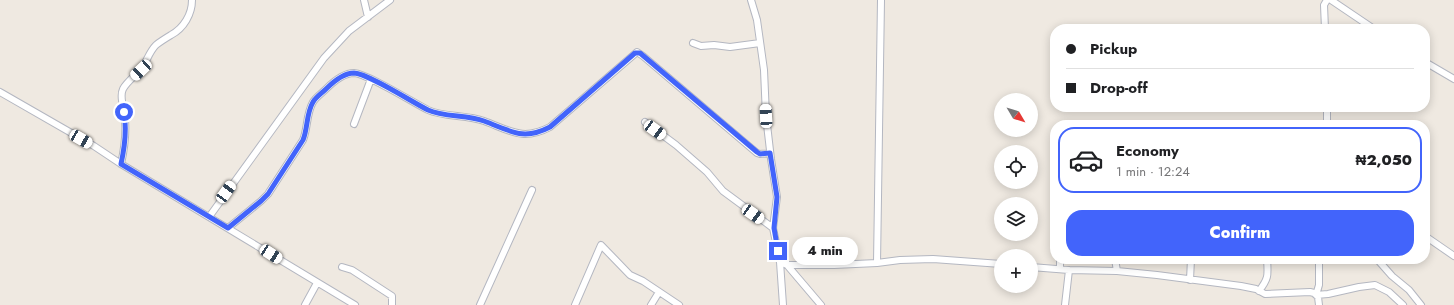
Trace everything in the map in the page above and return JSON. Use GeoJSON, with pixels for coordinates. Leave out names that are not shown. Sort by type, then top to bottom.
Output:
{"type":"FeatureCollection","features":[{"type":"Feature","properties":{"kind":"street"},"geometry":{"type":"LineString","coordinates":[[121,164],[125,146],[126,123],[121,98],[122,92],[129,81],[141,70],[151,50],[162,40],[173,34],[189,17],[192,0]]}},
{"type":"Feature","properties":{"kind":"street"},"geometry":{"type":"LineString","coordinates":[[364,0],[368,17]]}},
{"type":"Feature","properties":{"kind":"street"},"geometry":{"type":"LineString","coordinates":[[209,217],[324,58],[349,31],[390,0]]}},
{"type":"Feature","properties":{"kind":"street"},"geometry":{"type":"LineString","coordinates":[[751,0],[757,20],[764,70],[766,116],[777,197],[774,228],[780,262],[783,305]]}},
{"type":"Feature","properties":{"kind":"street"},"geometry":{"type":"LineString","coordinates":[[877,263],[880,0]]}},
{"type":"Feature","properties":{"kind":"street"},"geometry":{"type":"LineString","coordinates":[[1325,24],[1324,5],[1329,0],[1366,24]]}},
{"type":"Feature","properties":{"kind":"street"},"geometry":{"type":"LineString","coordinates":[[693,43],[701,46],[714,45],[730,47],[760,43]]}},
{"type":"Feature","properties":{"kind":"street"},"geometry":{"type":"LineString","coordinates":[[228,228],[268,194],[303,140],[306,132],[306,120],[313,101],[334,81],[346,74],[355,73],[371,79],[430,111],[469,117],[520,135],[529,135],[539,133],[550,127],[637,52],[757,152],[760,154],[770,153]]}},
{"type":"Feature","properties":{"kind":"street"},"geometry":{"type":"LineString","coordinates":[[1430,65],[1454,79]]}},
{"type":"Feature","properties":{"kind":"street"},"geometry":{"type":"LineString","coordinates":[[354,124],[371,79]]}},
{"type":"Feature","properties":{"kind":"street"},"geometry":{"type":"LineString","coordinates":[[0,92],[94,146],[121,164],[355,305]]}},
{"type":"Feature","properties":{"kind":"street"},"geometry":{"type":"LineString","coordinates":[[645,122],[676,145],[707,172],[723,191],[774,228]]}},
{"type":"Feature","properties":{"kind":"street"},"geometry":{"type":"LineString","coordinates":[[480,305],[532,190]]}},
{"type":"Feature","properties":{"kind":"street"},"geometry":{"type":"LineString","coordinates":[[1430,239],[1454,256]]}},
{"type":"Feature","properties":{"kind":"street"},"geometry":{"type":"LineString","coordinates":[[575,305],[601,245],[630,275],[643,281],[679,305]]}},
{"type":"Feature","properties":{"kind":"street"},"geometry":{"type":"LineString","coordinates":[[780,262],[787,265],[877,263],[900,260],[933,259],[994,263]]}},
{"type":"Feature","properties":{"kind":"street"},"geometry":{"type":"LineString","coordinates":[[1060,264],[1060,269]]}},
{"type":"Feature","properties":{"kind":"street"},"geometry":{"type":"LineString","coordinates":[[1116,264],[1117,271]]}},
{"type":"Feature","properties":{"kind":"street"},"geometry":{"type":"LineString","coordinates":[[1190,280],[1191,264]]}},
{"type":"Feature","properties":{"kind":"street"},"geometry":{"type":"LineString","coordinates":[[1259,291],[1266,282],[1268,275],[1267,264]]}},
{"type":"Feature","properties":{"kind":"street"},"geometry":{"type":"LineString","coordinates":[[1319,264],[1319,285],[1316,295],[1319,300],[1319,305]]}},
{"type":"Feature","properties":{"kind":"street"},"geometry":{"type":"LineString","coordinates":[[1381,264],[1392,276],[1409,290],[1421,305]]}},
{"type":"Feature","properties":{"kind":"street"},"geometry":{"type":"LineString","coordinates":[[787,265],[821,305]]}},
{"type":"Feature","properties":{"kind":"street"},"geometry":{"type":"LineString","coordinates":[[342,267],[352,270],[392,296],[392,305]]}},
{"type":"Feature","properties":{"kind":"street"},"geometry":{"type":"LineString","coordinates":[[1038,267],[1117,271],[1241,286],[1265,294],[1310,292],[1316,295],[1375,285],[1389,292],[1403,305]]}},
{"type":"Feature","properties":{"kind":"street"},"geometry":{"type":"LineString","coordinates":[[1065,305],[1069,270]]}},
{"type":"Feature","properties":{"kind":"street"},"geometry":{"type":"LineString","coordinates":[[305,305],[317,283]]}},
{"type":"Feature","properties":{"kind":"street"},"geometry":{"type":"LineString","coordinates":[[651,305],[659,292]]}},
{"type":"Feature","properties":{"kind":"route"},"geometry":{"type":"LineString","coordinates":[[124,112],[126,138],[121,164],[228,228],[268,194],[303,140],[306,132],[306,120],[313,101],[334,81],[346,74],[355,73],[368,78],[430,111],[469,117],[520,135],[529,135],[539,133],[550,127],[635,53],[640,53],[757,152],[760,154],[770,153],[777,197],[774,228],[778,251]]}}]}
